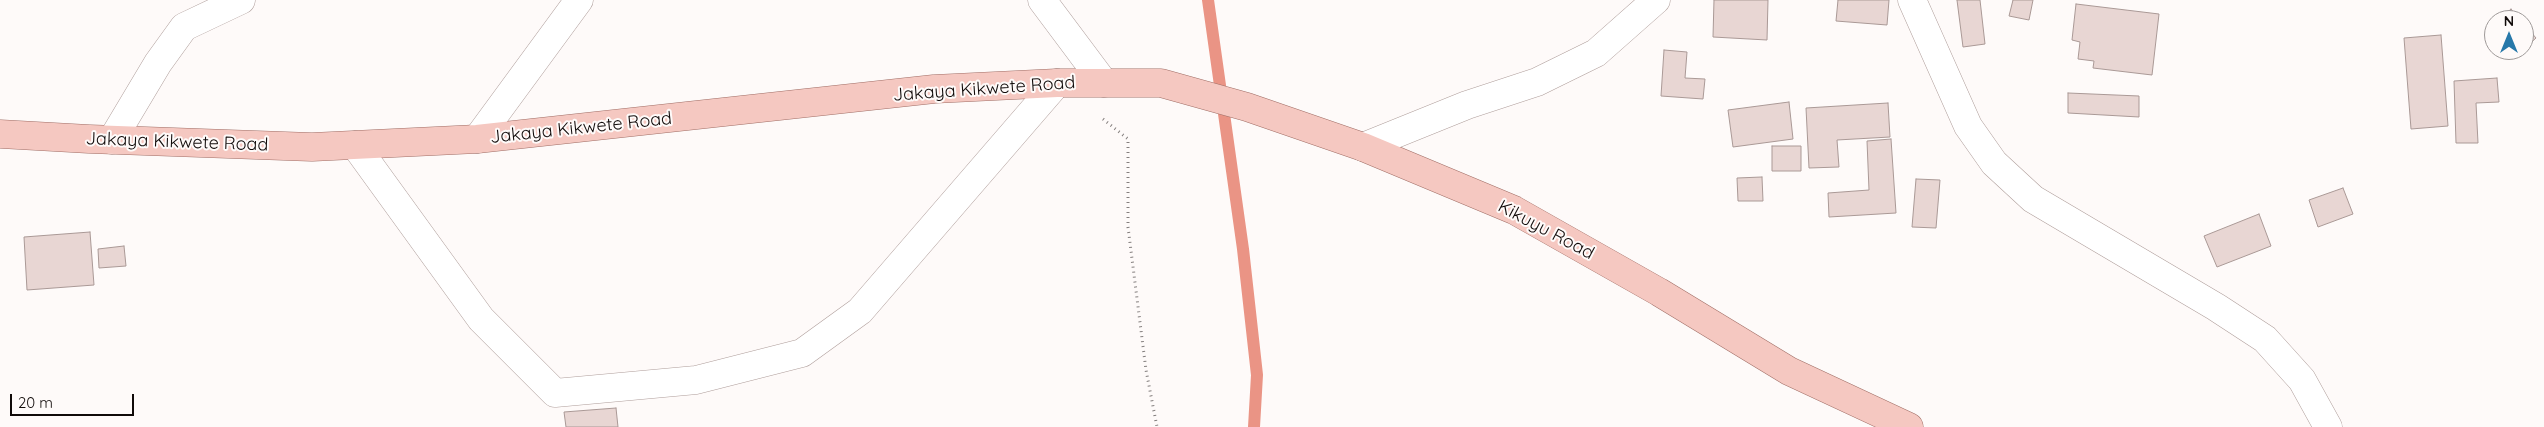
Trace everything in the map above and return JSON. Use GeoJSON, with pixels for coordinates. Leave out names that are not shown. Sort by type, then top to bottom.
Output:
{"type":"FeatureCollection","features":[{"type":"Feature","properties":{"kind":"main road","name":"Jakaya Kikwete Road"},"geometry":{"type":"LineString","coordinates":[[0,134],[312,147],[477,139],[934,89],[1057,82],[1161,82]]}},
{"type":"Feature","properties":{"kind":"main road","name":"Kikuyu Road"},"geometry":{"type":"LineString","coordinates":[[1161,82],[1247,107],[1363,148],[1514,210],[1659,292],[1789,371],[1909,427]]}},
{"type":"Feature","properties":{"kind":"street"},"geometry":{"type":"LineString","coordinates":[[112,140],[158,63],[184,26],[241,0]]}},
{"type":"Feature","properties":{"kind":"street"},"geometry":{"type":"LineString","coordinates":[[477,139],[579,0]]}},
{"type":"Feature","properties":{"kind":"street"},"geometry":{"type":"LineString","coordinates":[[1042,0],[1104,82]]}},
{"type":"Feature","properties":{"kind":"street"},"geometry":{"type":"LineString","coordinates":[[1363,148],[1467,105],[1537,82],[1588,57],[1656,0]]}},
{"type":"Feature","properties":{"kind":"street"},"geometry":{"type":"LineString","coordinates":[[1912,0],[1968,126],[1994,163],[2033,199],[2216,307],[2265,339],[2302,380],[2328,427]]}},
{"type":"Feature","properties":{"kind":"street"},"geometry":{"type":"LineString","coordinates":[[355,145],[481,319],[555,393],[696,380],[802,353],[860,311],[1057,82]]}},
{"type":"Feature","properties":{"kind":"path"},"geometry":{"type":"LineString","coordinates":[[1100,117],[1128,139],[1128,227],[1146,370],[1157,427]]}},
{"type":"Feature","properties":{"kind":"building"},"geometry":{"type":"Polygon","coordinates":[[[1714,0],[1768,0],[1767,40],[1713,37],[1714,0]]]}},
{"type":"Feature","properties":{"kind":"building"},"geometry":{"type":"Polygon","coordinates":[[[1838,0],[1889,0],[1887,25],[1836,21],[1838,0]]]}},
{"type":"Feature","properties":{"kind":"building"},"geometry":{"type":"Polygon","coordinates":[[[1957,0],[1980,0],[1985,44],[1963,47],[1957,0]]]}},
{"type":"Feature","properties":{"kind":"building"},"geometry":{"type":"Polygon","coordinates":[[[2013,0],[2033,0],[2029,20],[2009,16],[2013,0]]]}},
{"type":"Feature","properties":{"kind":"building"},"geometry":{"type":"Polygon","coordinates":[[[2076,4],[2159,14],[2152,75],[2093,68],[2094,61],[2078,59],[2080,42],[2072,40],[2076,4]]]}},
{"type":"Feature","properties":{"kind":"building"},"geometry":{"type":"Polygon","coordinates":[[[2441,35],[2448,126],[2411,129],[2404,38],[2441,35]]]}},
{"type":"Feature","properties":{"kind":"building"},"geometry":{"type":"Polygon","coordinates":[[[1664,50],[1687,52],[1685,78],[1705,79],[1703,99],[1661,96],[1664,50]]]}},
{"type":"Feature","properties":{"kind":"building"},"geometry":{"type":"Polygon","coordinates":[[[2497,78],[2499,102],[2476,103],[2478,143],[2456,143],[2454,81],[2497,78]]]}},
{"type":"Feature","properties":{"kind":"building"},"geometry":{"type":"Polygon","coordinates":[[[2068,93],[2139,96],[2139,117],[2068,113],[2068,93]]]}},
{"type":"Feature","properties":{"kind":"building"},"geometry":{"type":"Polygon","coordinates":[[[1789,102],[1793,139],[1733,147],[1728,110],[1789,102]]]}},
{"type":"Feature","properties":{"kind":"building"},"geometry":{"type":"Polygon","coordinates":[[[1888,103],[1890,137],[1837,140],[1839,167],[1809,168],[1806,108],[1888,103]]]}},
{"type":"Feature","properties":{"kind":"building"},"geometry":{"type":"Polygon","coordinates":[[[1891,139],[1896,213],[1829,217],[1828,193],[1869,190],[1867,141],[1891,139]]]}},
{"type":"Feature","properties":{"kind":"building"},"geometry":{"type":"Polygon","coordinates":[[[1772,146],[1801,146],[1801,171],[1772,171],[1772,146]]]}},
{"type":"Feature","properties":{"kind":"building"},"geometry":{"type":"Polygon","coordinates":[[[1762,177],[1763,201],[1738,201],[1737,178],[1762,177]]]}},
{"type":"Feature","properties":{"kind":"building"},"geometry":{"type":"Polygon","coordinates":[[[1916,179],[1940,180],[1936,228],[1912,227],[1916,179]]]}},
{"type":"Feature","properties":{"kind":"building"},"geometry":{"type":"Polygon","coordinates":[[[2343,188],[2353,214],[2318,227],[2309,200],[2343,188]]]}},
{"type":"Feature","properties":{"kind":"building"},"geometry":{"type":"Polygon","coordinates":[[[2259,214],[2271,246],[2217,267],[2204,236],[2259,214]]]}},
{"type":"Feature","properties":{"kind":"building"},"geometry":{"type":"Polygon","coordinates":[[[90,232],[94,285],[27,290],[24,237],[90,232]]]}},
{"type":"Feature","properties":{"kind":"building"},"geometry":{"type":"Polygon","coordinates":[[[124,246],[126,266],[99,268],[98,249],[124,246]]]}},
{"type":"Feature","properties":{"kind":"building"},"geometry":{"type":"Polygon","coordinates":[[[616,408],[618,427],[566,427],[564,412],[616,408]]]}},
{"type":"Feature","properties":{"kind":"waterway"},"geometry":{"type":"LineString","coordinates":[[1208,0],[1243,249],[1257,375],[1254,427]]}}]}
